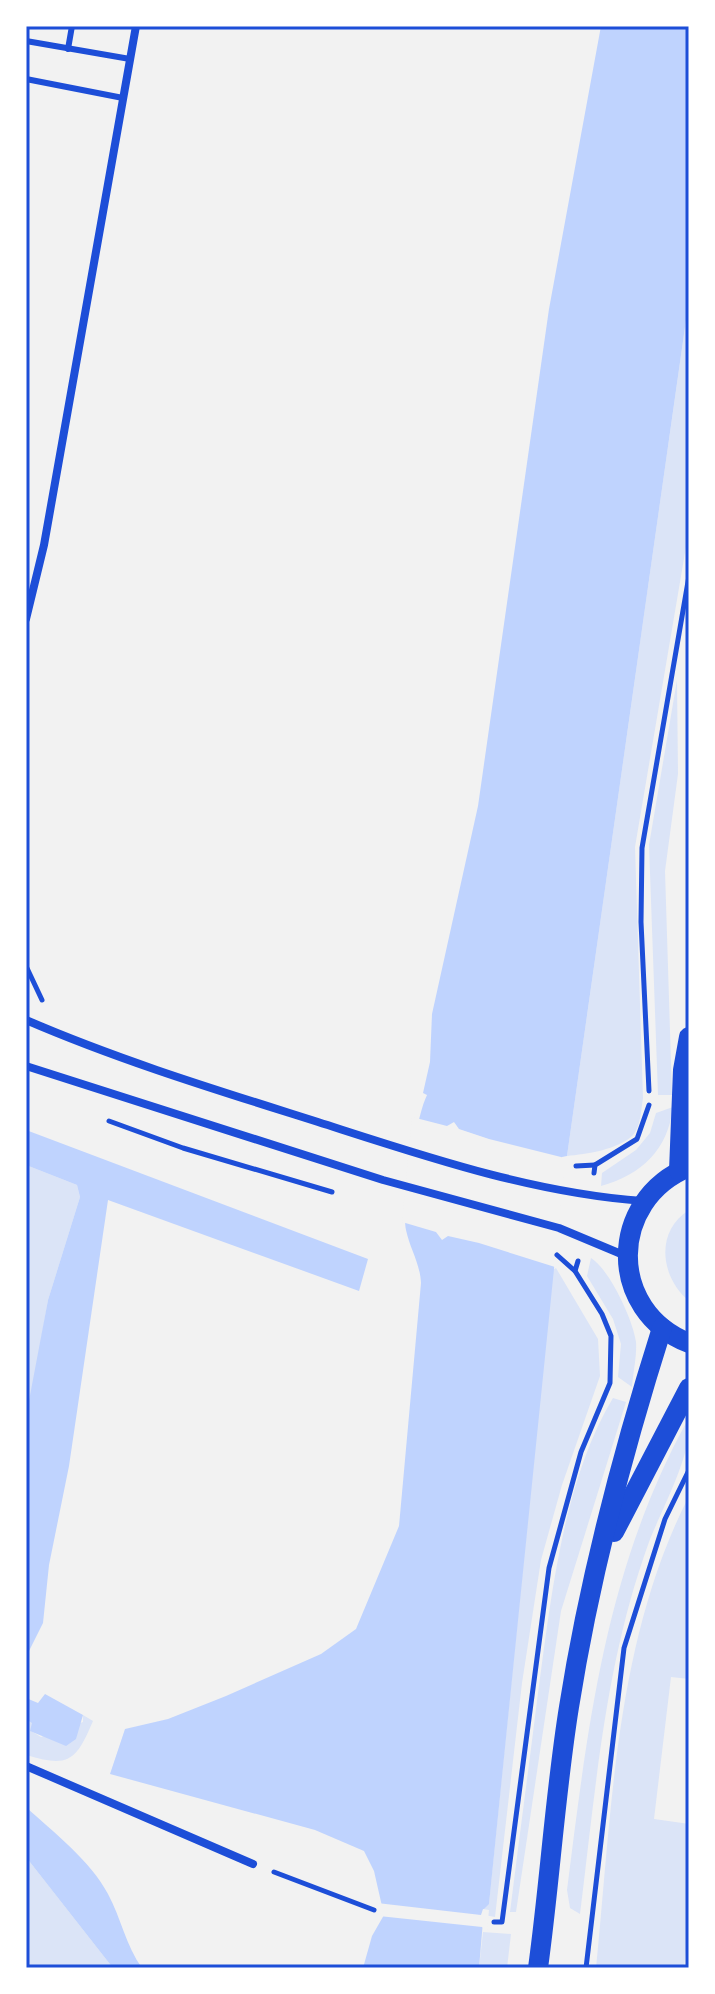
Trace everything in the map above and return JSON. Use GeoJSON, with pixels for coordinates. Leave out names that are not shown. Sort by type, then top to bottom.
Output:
{"type":"FeatureCollection","features":[{"type":"Feature","properties":{"kind":"main road"},"geometry":{"type":"LineString","coordinates":[[689,1037],[683,1070],[684,1169],[643,1201],[630,1227],[626,1256],[636,1296],[662,1328],[689,1343]]}},
{"type":"Feature","properties":{"kind":"main road"},"geometry":{"type":"LineString","coordinates":[[538,1968],[569,1708],[632,1423],[662,1328]]}},
{"type":"Feature","properties":{"kind":"main road"},"geometry":{"type":"LineString","coordinates":[[602,1553],[689,1388]]}},
{"type":"Feature","properties":{"kind":"street"},"geometry":{"type":"LineString","coordinates":[[26,619],[44,545],[136,26]]}},
{"type":"Feature","properties":{"kind":"street"},"geometry":{"type":"LineString","coordinates":[[26,1020],[105,1053],[387,1144],[562,1193],[643,1201]]}},
{"type":"Feature","properties":{"kind":"street"},"geometry":{"type":"LineString","coordinates":[[26,1066],[383,1180],[559,1228],[626,1256]]}},
{"type":"Feature","properties":{"kind":"street"},"geometry":{"type":"LineString","coordinates":[[26,1766],[253,1864]]}},
{"type":"Feature","properties":{"kind":"lane"},"geometry":{"type":"LineString","coordinates":[[68,49],[72,26]]}},
{"type":"Feature","properties":{"kind":"lane"},"geometry":{"type":"LineString","coordinates":[[26,41],[130,59]]}},
{"type":"Feature","properties":{"kind":"lane"},"geometry":{"type":"LineString","coordinates":[[26,79],[123,98]]}},
{"type":"Feature","properties":{"kind":"path"},"geometry":{"type":"LineString","coordinates":[[650,1102],[641,922],[642,848],[689,576]]}},
{"type":"Feature","properties":{"kind":"path"},"geometry":{"type":"LineString","coordinates":[[98,1117],[183,1148],[335,1193]]}},
{"type":"Feature","properties":{"kind":"path"},"geometry":{"type":"LineString","coordinates":[[556,1253],[575,1271]]}},
{"type":"Feature","properties":{"kind":"path"},"geometry":{"type":"LineString","coordinates":[[494,1922],[502,1922],[549,1568],[581,1452],[610,1383]]}},
{"type":"Feature","properties":{"kind":"path"},"geometry":{"type":"LineString","coordinates":[[586,1968],[624,1648],[665,1519],[689,1470]]}},
{"type":"Feature","properties":{"kind":"path"},"geometry":{"type":"LineString","coordinates":[[253,1864],[374,1910]]}},
{"type":"Feature","properties":{"kind":"shaded area"},"geometry":{"type":"Polygon","coordinates":[[[689,299],[689,529],[635,847],[643,1098],[636,1131],[627,1140],[602,1150],[567,1156],[689,299]]]}},
{"type":"Feature","properties":{"kind":"shaded area"},"geometry":{"type":"Polygon","coordinates":[[[677,680],[678,774],[665,871],[672,1095],[658,1095],[649,845],[677,680]]]}},
{"type":"Feature","properties":{"kind":"shaded area"},"geometry":{"type":"Polygon","coordinates":[[[673,1107],[665,1136],[650,1158],[628,1175],[601,1186],[602,1173],[636,1150],[650,1133],[656,1113],[673,1107]]]}},
{"type":"Feature","properties":{"kind":"shaded area"},"geometry":{"type":"Polygon","coordinates":[[[26,1165],[77,1185],[80,1197],[48,1300],[26,1427],[26,1165]]]}},
{"type":"Feature","properties":{"kind":"shaded area"},"geometry":{"type":"Polygon","coordinates":[[[689,1210],[689,1301],[672,1280],[665,1255],[670,1230],[689,1210]]]}},
{"type":"Feature","properties":{"kind":"shaded area"},"geometry":{"type":"Polygon","coordinates":[[[591,1258],[613,1284],[634,1333],[636,1347],[632,1387],[618,1377],[621,1344],[613,1319],[587,1276],[591,1258]]]}},
{"type":"Feature","properties":{"kind":"shaded area"},"geometry":{"type":"Polygon","coordinates":[[[556,1268],[598,1339],[600,1376],[562,1485],[541,1560],[522,1683],[495,1917],[484,1915],[484,1909],[489,1903],[553,1270],[556,1268]]]}},
{"type":"Feature","properties":{"kind":"shaded area"},"geometry":{"type":"Polygon","coordinates":[[[613,1398],[626,1402],[561,1611],[516,1912],[510,1912],[554,1580],[582,1466],[613,1398]]]}},
{"type":"Feature","properties":{"kind":"shaded area"},"geometry":{"type":"Polygon","coordinates":[[[686,1423],[687,1447],[634,1587],[612,1679],[580,1914],[570,1908],[567,1890],[583,1768],[604,1650],[636,1536],[658,1479],[686,1423]]]}},
{"type":"Feature","properties":{"kind":"shaded area"},"geometry":{"type":"Polygon","coordinates":[[[689,1496],[689,1679],[671,1677],[654,1819],[689,1824],[689,1922],[684,1968],[596,1968],[613,1787],[631,1667],[664,1551],[689,1496]]]}},
{"type":"Feature","properties":{"kind":"shaded area"},"geometry":{"type":"Polygon","coordinates":[[[83,1715],[93,1721],[76,1753],[69,1758],[52,1761],[26,1755],[26,1719],[33,1722],[31,1731],[41,1737],[83,1722],[83,1715]]]}},
{"type":"Feature","properties":{"kind":"shaded area"},"geometry":{"type":"Polygon","coordinates":[[[26,1857],[113,1968],[26,1968],[26,1857]]]}},
{"type":"Feature","properties":{"kind":"shaded area"},"geometry":{"type":"Polygon","coordinates":[[[483,1932],[511,1934],[507,1968],[479,1968],[483,1932]]]}},
{"type":"Feature","properties":{"kind":"water"},"geometry":{"type":"Polygon","coordinates":[[[601,26],[689,26],[689,299],[567,1156],[562,1157],[554,1269],[489,1904],[484,1909],[479,1968],[363,1968],[372,1936],[384,1915],[374,1871],[364,1851],[315,1830],[110,1774],[125,1729],[168,1719],[226,1696],[321,1654],[356,1629],[399,1526],[421,1283],[406,1230],[408,1183],[418,1122],[427,1095],[423,1093],[430,1062],[432,1014],[478,806],[549,309],[601,26]]]}},
{"type":"Feature","properties":{"kind":"water"},"geometry":{"type":"Polygon","coordinates":[[[26,1130],[368,1259],[359,1291],[108,1200],[69,1466],[49,1565],[43,1623],[26,1657],[28,1406],[48,1300],[80,1197],[77,1185],[26,1165],[26,1130]]]}},
{"type":"Feature","properties":{"kind":"water"},"geometry":{"type":"Polygon","coordinates":[[[45,1694],[83,1715],[76,1739],[66,1746],[30,1731],[32,1723],[26,1719],[26,1698],[38,1703],[45,1694]]]}},
{"type":"Feature","properties":{"kind":"water"},"geometry":{"type":"Polygon","coordinates":[[[26,1807],[92,1870],[113,1903],[142,1968],[113,1968],[26,1857],[26,1807]]]}},
{"type":"Feature","properties":{"kind":"pier"},"geometry":{"type":"Polygon","coordinates":[[[412,1117],[447,1126],[454,1122],[459,1129],[489,1139],[565,1158],[555,1267],[479,1243],[448,1236],[442,1240],[436,1232],[402,1222],[412,1117]]]}},
{"type":"Feature","properties":{"kind":"pier"},"geometry":{"type":"Polygon","coordinates":[[[377,1903],[481,1915],[483,1909],[489,1910],[487,1931],[482,1927],[379,1916],[377,1903]]]}}]}
